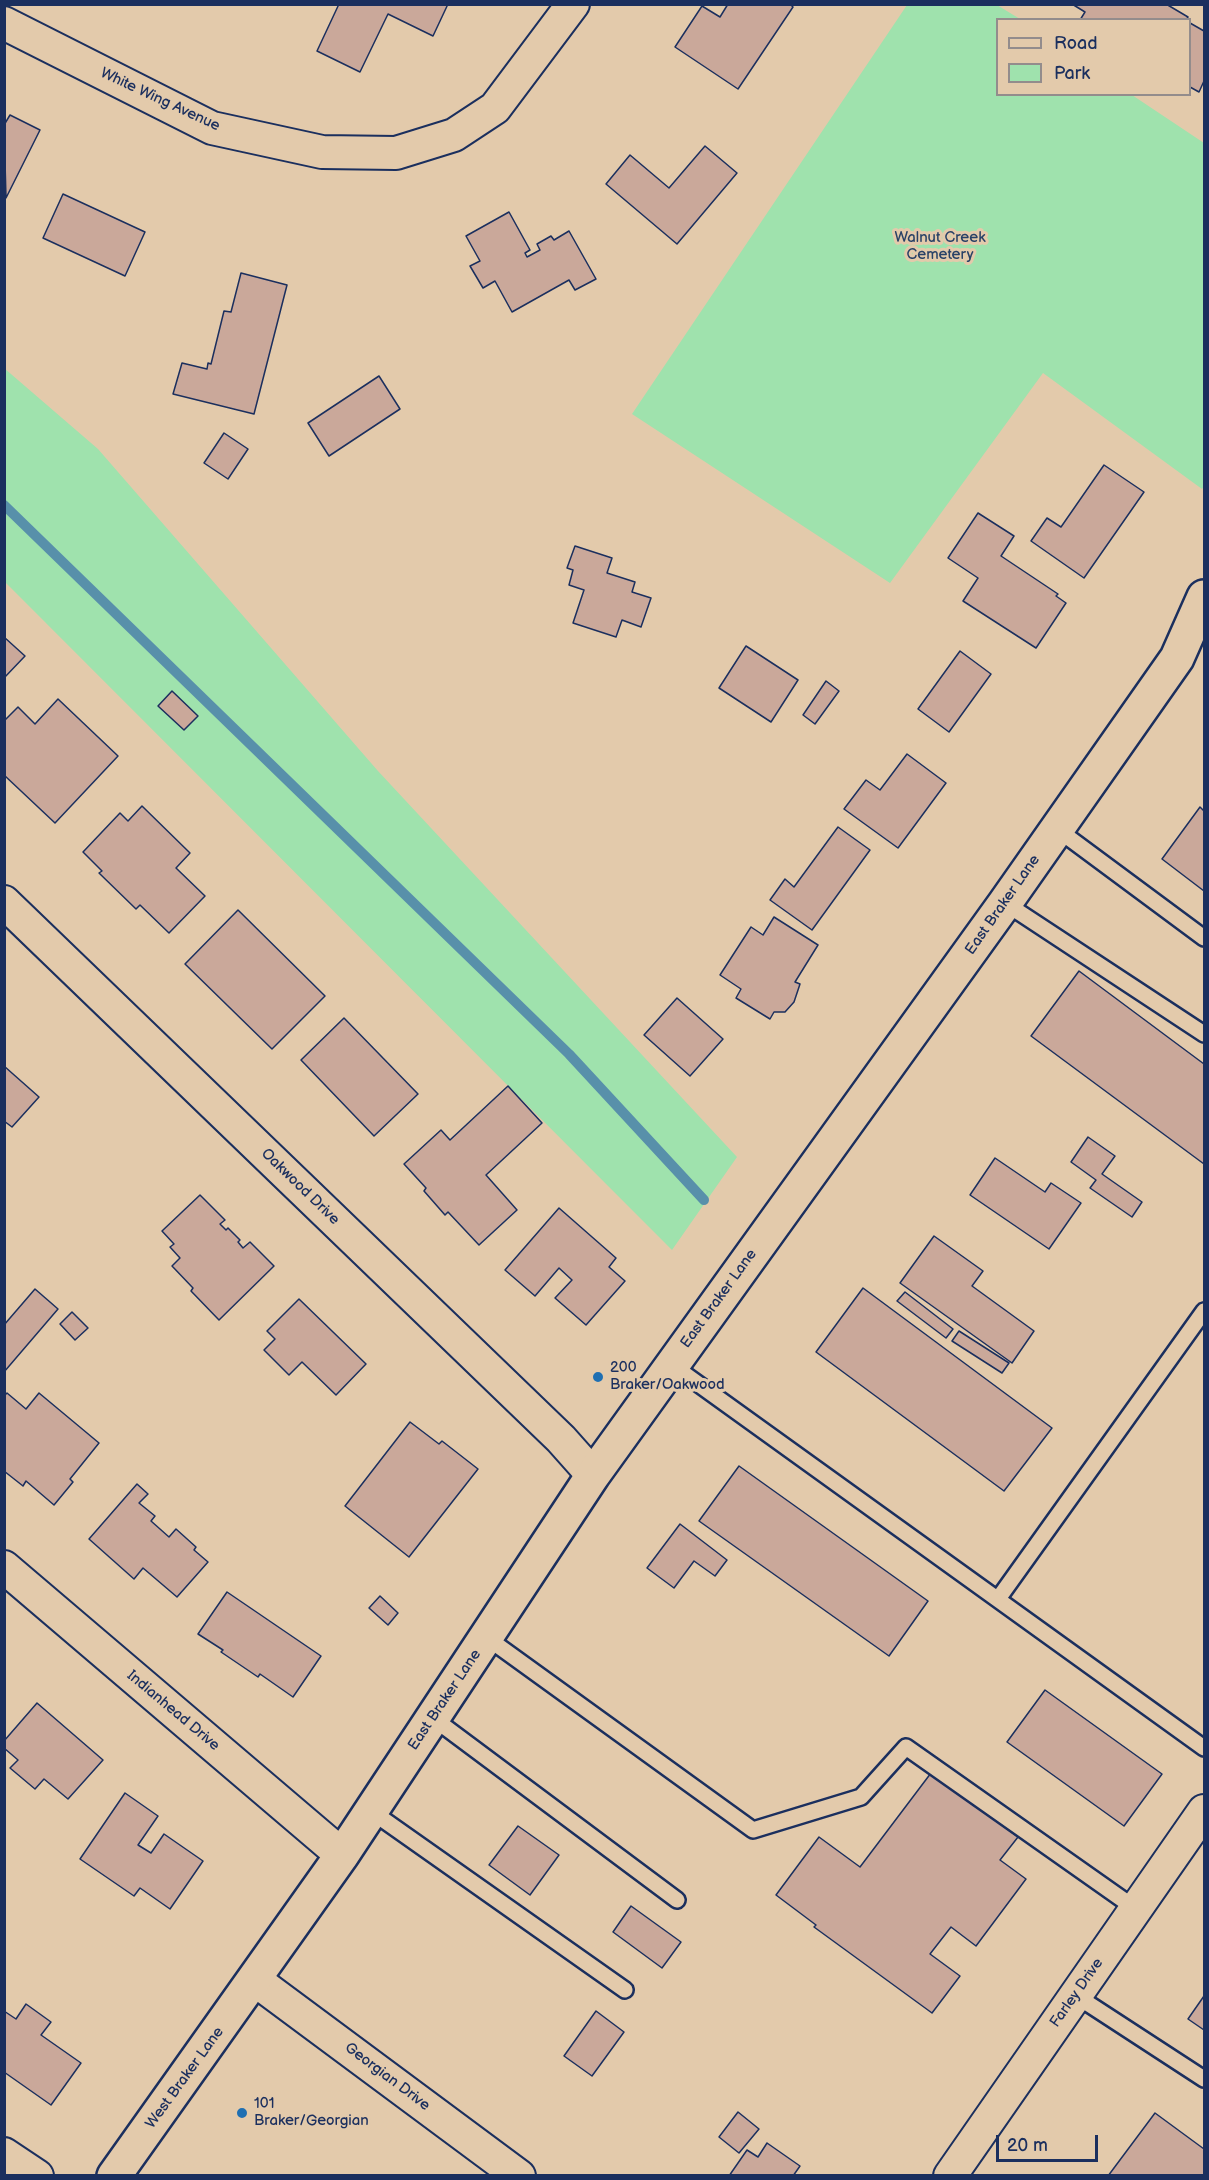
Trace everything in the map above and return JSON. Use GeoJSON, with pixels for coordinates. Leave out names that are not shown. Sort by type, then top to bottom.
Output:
{"type":"FeatureCollection","features":[{"type":"Feature","properties":{"kind":"main road","name":"East Braker Lane"},"geometry":{"type":"LineString","coordinates":[[255,1980],[342,1855],[593,1475],[1005,903],[1177,657],[1204,597]]}},
{"type":"Feature","properties":{"kind":"main road","name":"East Braker Lane"},"geometry":{"type":"LineString","coordinates":[[1177,657],[1204,632]]}},
{"type":"Feature","properties":{"kind":"main road","name":"West Braker Lane"},"geometry":{"type":"LineString","coordinates":[[114,2175],[255,1980]]}},
{"type":"Feature","properties":{"kind":"street","name":"White Wing Avenue"},"geometry":{"type":"LineString","coordinates":[[4,23],[212,128],[322,152],[396,153],[454,135],[495,108],[573,4]]}},
{"type":"Feature","properties":{"kind":"street","name":"Oakwood Drive"},"geometry":{"type":"LineString","coordinates":[[4,902],[544,1422],[593,1475]]}},
{"type":"Feature","properties":{"kind":"street","name":"Indianhead Drive"},"geometry":{"type":"LineString","coordinates":[[4,1567],[342,1855]]}},
{"type":"Feature","properties":{"kind":"street","name":"Farley Drive"},"geometry":{"type":"LineString","coordinates":[[950,2175],[1204,1811]]}},
{"type":"Feature","properties":{"kind":"street","name":"Georgian Drive"},"geometry":{"type":"LineString","coordinates":[[255,1980],[519,2175]]}},
{"type":"Feature","properties":{"kind":"street"},"geometry":{"type":"LineString","coordinates":[[4,2154],[37,2175]]}},
{"type":"Feature","properties":{"kind":"lane"},"geometry":{"type":"LineString","coordinates":[[1057,829],[1204,938]]}},
{"type":"Feature","properties":{"kind":"lane"},"geometry":{"type":"LineString","coordinates":[[1005,903],[1204,1034]]}},
{"type":"Feature","properties":{"kind":"lane"},"geometry":{"type":"LineString","coordinates":[[998,1599],[1204,1311]]}},
{"type":"Feature","properties":{"kind":"lane"},"geometry":{"type":"LineString","coordinates":[[672,1365],[1204,1748]]}},
{"type":"Feature","properties":{"kind":"lane"},"geometry":{"type":"LineString","coordinates":[[486,1637],[753,1830],[861,1797],[906,1747],[1136,1909]]}},
{"type":"Feature","properties":{"kind":"lane"},"geometry":{"type":"LineString","coordinates":[[433,1718],[677,1900]]}},
{"type":"Feature","properties":{"kind":"lane"},"geometry":{"type":"LineString","coordinates":[[371,1811],[625,1990]]}},
{"type":"Feature","properties":{"kind":"lane"},"geometry":{"type":"LineString","coordinates":[[1075,1995],[1204,2079]]}},
{"type":"Feature","properties":{"kind":"green space","name":"Walnut Creek Cemetery"},"geometry":{"type":"Polygon","coordinates":[[[907,5],[997,5],[1018,18],[996,18],[996,96],[1134,96],[1204,143],[1204,486],[1202,489],[1043,373],[890,583],[632,414],[907,5]]]}},
{"type":"Feature","properties":{"kind":"green space"},"geometry":{"type":"Polygon","coordinates":[[[4,368],[98,449],[378,771],[737,1157],[672,1250],[5,582],[4,368]]]}},
{"type":"Feature","properties":{"kind":"building"},"geometry":{"type":"Polygon","coordinates":[[[339,4],[448,4],[433,36],[388,14],[360,72],[317,51],[339,4]]]}},
{"type":"Feature","properties":{"kind":"building"},"geometry":{"type":"Polygon","coordinates":[[[728,4],[790,4],[793,7],[738,89],[675,47],[702,6],[720,17],[728,4]]]}},
{"type":"Feature","properties":{"kind":"building"},"geometry":{"type":"Polygon","coordinates":[[[1072,4],[1166,4],[1188,17],[1081,18],[1085,12],[1072,4]]]}},
{"type":"Feature","properties":{"kind":"building"},"geometry":{"type":"Polygon","coordinates":[[[1191,24],[1204,31],[1204,81],[1199,92],[1191,88],[1191,24]]]}},
{"type":"Feature","properties":{"kind":"building"},"geometry":{"type":"Polygon","coordinates":[[[10,115],[40,130],[6,198],[4,125],[10,115]]]}},
{"type":"Feature","properties":{"kind":"building"},"geometry":{"type":"Polygon","coordinates":[[[705,146],[737,173],[677,244],[606,184],[630,155],[669,188],[705,146]]]}},
{"type":"Feature","properties":{"kind":"building"},"geometry":{"type":"Polygon","coordinates":[[[63,194],[145,232],[125,276],[43,238],[63,194]]]}},
{"type":"Feature","properties":{"kind":"building"},"geometry":{"type":"Polygon","coordinates":[[[509,212],[530,250],[525,253],[527,257],[540,250],[537,244],[551,236],[554,240],[569,231],[596,279],[575,290],[569,280],[512,312],[495,281],[483,288],[470,266],[480,261],[466,236],[509,212]]]}},
{"type":"Feature","properties":{"kind":"building"},"geometry":{"type":"Polygon","coordinates":[[[241,273],[287,285],[254,414],[173,394],[182,363],[207,369],[208,363],[211,364],[224,311],[231,312],[241,273]]]}},
{"type":"Feature","properties":{"kind":"building"},"geometry":{"type":"Polygon","coordinates":[[[379,376],[400,409],[329,456],[308,423],[379,376]]]}},
{"type":"Feature","properties":{"kind":"building"},"geometry":{"type":"Polygon","coordinates":[[[224,433],[248,449],[228,479],[204,463],[224,433]]]}},
{"type":"Feature","properties":{"kind":"building"},"geometry":{"type":"Polygon","coordinates":[[[1104,465],[1144,492],[1084,578],[1031,541],[1047,518],[1061,527],[1104,465]]]}},
{"type":"Feature","properties":{"kind":"building"},"geometry":{"type":"Polygon","coordinates":[[[978,513],[1014,536],[1001,556],[1058,594],[1056,596],[1066,603],[1036,648],[963,601],[978,578],[948,558],[978,513]]]}},
{"type":"Feature","properties":{"kind":"building"},"geometry":{"type":"Polygon","coordinates":[[[575,546],[612,558],[607,573],[635,582],[632,592],[651,598],[641,627],[622,620],[616,637],[573,623],[584,590],[569,585],[573,570],[567,568],[575,546]]]}},
{"type":"Feature","properties":{"kind":"building"},"geometry":{"type":"Polygon","coordinates":[[[4,637],[25,656],[4,678],[4,637]]]}},
{"type":"Feature","properties":{"kind":"building"},"geometry":{"type":"Polygon","coordinates":[[[746,646],[798,680],[771,722],[719,688],[746,646]]]}},
{"type":"Feature","properties":{"kind":"building"},"geometry":{"type":"Polygon","coordinates":[[[960,651],[991,674],[949,732],[918,709],[960,651]]]}},
{"type":"Feature","properties":{"kind":"building"},"geometry":{"type":"Polygon","coordinates":[[[826,681],[839,691],[815,724],[803,715],[826,681]]]}},
{"type":"Feature","properties":{"kind":"building"},"geometry":{"type":"Polygon","coordinates":[[[172,691],[198,716],[184,730],[158,706],[172,691]]]}},
{"type":"Feature","properties":{"kind":"building"},"geometry":{"type":"Polygon","coordinates":[[[58,699],[118,756],[55,823],[4,775],[4,721],[18,707],[35,724],[58,699]]]}},
{"type":"Feature","properties":{"kind":"building"},"geometry":{"type":"Polygon","coordinates":[[[907,754],[946,783],[898,848],[844,809],[866,780],[880,790],[907,754]]]}},
{"type":"Feature","properties":{"kind":"building"},"geometry":{"type":"Polygon","coordinates":[[[142,806],[190,853],[176,868],[205,896],[169,933],[140,905],[136,909],[99,873],[102,871],[83,852],[120,813],[128,821],[142,806]]]}},
{"type":"Feature","properties":{"kind":"building"},"geometry":{"type":"Polygon","coordinates":[[[1200,807],[1204,811],[1204,891],[1162,859],[1200,807]]]}},
{"type":"Feature","properties":{"kind":"building"},"geometry":{"type":"Polygon","coordinates":[[[838,827],[870,850],[812,930],[770,900],[785,879],[794,887],[838,827]]]}},
{"type":"Feature","properties":{"kind":"building"},"geometry":{"type":"Polygon","coordinates":[[[238,910],[325,996],[272,1049],[185,964],[238,910]]]}},
{"type":"Feature","properties":{"kind":"building"},"geometry":{"type":"Polygon","coordinates":[[[774,917],[818,945],[795,982],[800,984],[794,1002],[785,1012],[774,1012],[770,1019],[736,998],[741,989],[720,975],[751,927],[763,935],[774,917]]]}},
{"type":"Feature","properties":{"kind":"building"},"geometry":{"type":"Polygon","coordinates":[[[1079,971],[1204,1064],[1204,1164],[1031,1036],[1079,971]]]}},
{"type":"Feature","properties":{"kind":"building"},"geometry":{"type":"Polygon","coordinates":[[[677,998],[723,1039],[690,1076],[644,1035],[677,998]]]}},
{"type":"Feature","properties":{"kind":"building"},"geometry":{"type":"Polygon","coordinates":[[[344,1018],[418,1094],[374,1136],[301,1060],[344,1018]]]}},
{"type":"Feature","properties":{"kind":"building"},"geometry":{"type":"Polygon","coordinates":[[[4,1066],[39,1097],[12,1127],[4,1121],[4,1066]]]}},
{"type":"Feature","properties":{"kind":"building"},"geometry":{"type":"Polygon","coordinates":[[[508,1086],[542,1123],[486,1175],[517,1210],[479,1245],[448,1212],[445,1215],[424,1191],[426,1188],[404,1164],[441,1130],[450,1140],[508,1086]]]}},
{"type":"Feature","properties":{"kind":"building"},"geometry":{"type":"Polygon","coordinates":[[[1088,1137],[1115,1156],[1102,1174],[1142,1202],[1132,1217],[1090,1188],[1096,1180],[1071,1162],[1088,1137]]]}},
{"type":"Feature","properties":{"kind":"building"},"geometry":{"type":"Polygon","coordinates":[[[995,1158],[1045,1192],[1051,1183],[1081,1203],[1049,1249],[970,1195],[995,1158]]]}},
{"type":"Feature","properties":{"kind":"building"},"geometry":{"type":"Polygon","coordinates":[[[200,1195],[225,1220],[220,1224],[226,1230],[228,1228],[240,1240],[238,1242],[243,1248],[250,1242],[274,1266],[219,1320],[191,1291],[193,1288],[172,1266],[180,1258],[170,1247],[174,1244],[162,1231],[200,1195]]]}},
{"type":"Feature","properties":{"kind":"building"},"geometry":{"type":"Polygon","coordinates":[[[559,1208],[616,1258],[609,1267],[625,1281],[586,1325],[555,1298],[572,1280],[559,1268],[535,1296],[505,1270],[559,1208]]]}},
{"type":"Feature","properties":{"kind":"building"},"geometry":{"type":"Polygon","coordinates":[[[934,1236],[983,1271],[972,1286],[1034,1331],[1012,1363],[900,1283],[934,1236]]]}},
{"type":"Feature","properties":{"kind":"building"},"geometry":{"type":"Polygon","coordinates":[[[863,1288],[1052,1428],[1004,1491],[816,1352],[863,1288]]]}},
{"type":"Feature","properties":{"kind":"building"},"geometry":{"type":"Polygon","coordinates":[[[35,1289],[58,1309],[4,1372],[4,1325],[35,1289]]]}},
{"type":"Feature","properties":{"kind":"building"},"geometry":{"type":"Polygon","coordinates":[[[905,1292],[953,1329],[946,1338],[897,1301],[905,1292]]]}},
{"type":"Feature","properties":{"kind":"building"},"geometry":{"type":"Polygon","coordinates":[[[299,1299],[366,1364],[336,1395],[302,1362],[289,1375],[264,1350],[275,1339],[267,1331],[299,1299]]]}},
{"type":"Feature","properties":{"kind":"building"},"geometry":{"type":"Polygon","coordinates":[[[72,1312],[88,1328],[75,1340],[60,1324],[72,1312]]]}},
{"type":"Feature","properties":{"kind":"building"},"geometry":{"type":"Polygon","coordinates":[[[959,1331],[1009,1363],[1002,1373],[952,1341],[959,1331]]]}},
{"type":"Feature","properties":{"kind":"building"},"geometry":{"type":"Polygon","coordinates":[[[7,1393],[26,1409],[39,1393],[99,1443],[70,1479],[73,1482],[54,1505],[26,1481],[23,1486],[4,1471],[4,1396],[7,1393]]]}},
{"type":"Feature","properties":{"kind":"building"},"geometry":{"type":"Polygon","coordinates":[[[410,1422],[439,1444],[442,1441],[478,1469],[409,1557],[345,1506],[410,1422]]]}},
{"type":"Feature","properties":{"kind":"building"},"geometry":{"type":"Polygon","coordinates":[[[739,1466],[928,1601],[889,1656],[699,1521],[739,1466]]]}},
{"type":"Feature","properties":{"kind":"building"},"geometry":{"type":"Polygon","coordinates":[[[137,1484],[148,1494],[139,1503],[155,1516],[151,1521],[169,1537],[176,1529],[196,1547],[194,1550],[208,1562],[177,1597],[143,1568],[134,1579],[89,1539],[137,1484]]]}},
{"type":"Feature","properties":{"kind":"building"},"geometry":{"type":"Polygon","coordinates":[[[680,1524],[727,1560],[715,1576],[694,1561],[674,1588],[647,1568],[680,1524]]]}},
{"type":"Feature","properties":{"kind":"building"},"geometry":{"type":"Polygon","coordinates":[[[227,1592],[321,1656],[293,1697],[260,1674],[258,1677],[198,1634],[227,1592]]]}},
{"type":"Feature","properties":{"kind":"building"},"geometry":{"type":"Polygon","coordinates":[[[380,1596],[398,1613],[388,1625],[369,1608],[380,1596]]]}},
{"type":"Feature","properties":{"kind":"building"},"geometry":{"type":"Polygon","coordinates":[[[1045,1690],[1162,1774],[1124,1826],[1007,1742],[1045,1690]]]}},
{"type":"Feature","properties":{"kind":"building"},"geometry":{"type":"Polygon","coordinates":[[[37,1703],[103,1760],[68,1799],[44,1779],[35,1789],[10,1768],[18,1760],[4,1748],[4,1741],[37,1703]]]}},
{"type":"Feature","properties":{"kind":"building"},"geometry":{"type":"Polygon","coordinates":[[[931,1773],[1018,1837],[1000,1860],[1026,1879],[976,1946],[951,1927],[930,1954],[960,1976],[932,2013],[814,1927],[816,1925],[776,1895],[819,1837],[860,1867],[931,1773]]]}},
{"type":"Feature","properties":{"kind":"building"},"geometry":{"type":"Polygon","coordinates":[[[125,1793],[158,1816],[138,1845],[151,1853],[164,1834],[203,1861],[170,1909],[140,1888],[134,1896],[80,1859],[125,1793]]]}},
{"type":"Feature","properties":{"kind":"building"},"geometry":{"type":"Polygon","coordinates":[[[518,1826],[559,1855],[530,1895],[489,1865],[518,1826]]]}},
{"type":"Feature","properties":{"kind":"building"},"geometry":{"type":"Polygon","coordinates":[[[631,1906],[681,1942],[662,1968],[613,1932],[631,1906]]]}},
{"type":"Feature","properties":{"kind":"building"},"geometry":{"type":"Polygon","coordinates":[[[1204,1996],[1204,2030],[1188,2019],[1204,1996]]]}},
{"type":"Feature","properties":{"kind":"building"},"geometry":{"type":"Polygon","coordinates":[[[26,2004],[51,2022],[41,2035],[81,2063],[51,2105],[4,2072],[4,2011],[16,2019],[26,2004]]]}},
{"type":"Feature","properties":{"kind":"building"},"geometry":{"type":"Polygon","coordinates":[[[596,2011],[624,2032],[592,2076],[564,2056],[596,2011]]]}},
{"type":"Feature","properties":{"kind":"building"},"geometry":{"type":"Polygon","coordinates":[[[738,2112],[759,2129],[739,2153],[719,2137],[738,2112]]]}},
{"type":"Feature","properties":{"kind":"building"},"geometry":{"type":"Polygon","coordinates":[[[1155,2113],[1204,2149],[1204,2176],[1108,2176],[1155,2113]]]}},
{"type":"Feature","properties":{"kind":"building"},"geometry":{"type":"Polygon","coordinates":[[[767,2143],[800,2166],[793,2176],[729,2176],[747,2150],[758,2157],[767,2143]]]}},
{"type":"Feature","properties":{"kind":"waterway"},"geometry":{"type":"LineString","coordinates":[[4,505],[569,1054],[704,1200]]}},
{"type":"Feature","properties":{"kind":"place","name":"200 Braker/Oakwood"},"geometry":{"type":"Point","coordinates":[598,1377]}},
{"type":"Feature","properties":{"kind":"place","name":"101 Braker/Georgian"},"geometry":{"type":"Point","coordinates":[242,2113]}}]}
